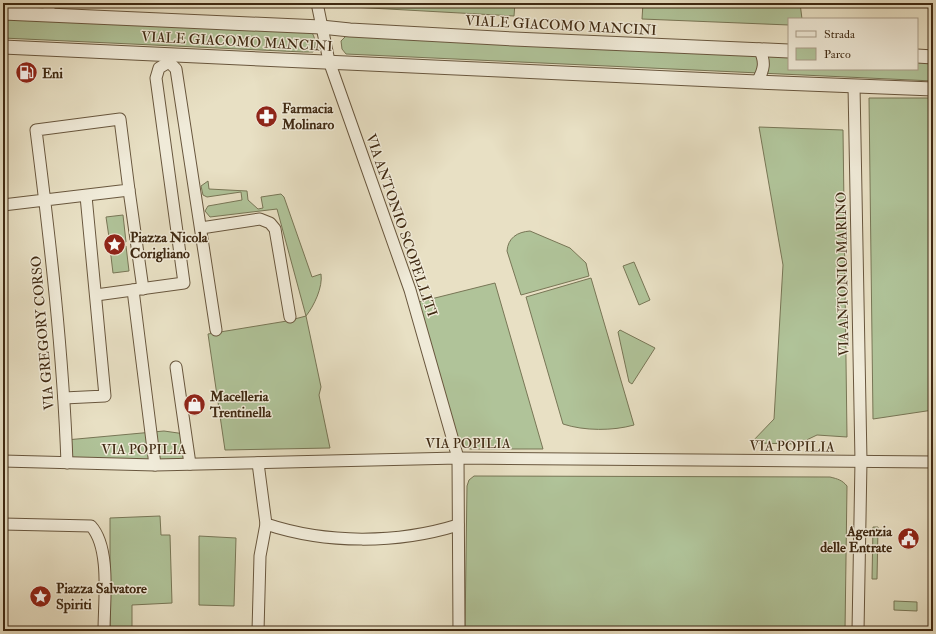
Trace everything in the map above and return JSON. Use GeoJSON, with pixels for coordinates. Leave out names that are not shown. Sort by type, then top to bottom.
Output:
{"type":"FeatureCollection","features":[{"type":"Feature","properties":{"kind":"street","name":"VIA ANTONIO SCOPELLITI"},"geometry":{"type":"LineString","coordinates":[[317,3],[329,61],[410,290],[458,458],[459,631]]}},
{"type":"Feature","properties":{"kind":"street","name":"VIALE GIACOMO MANCINI"},"geometry":{"type":"LineString","coordinates":[[3,13],[49,9],[321,27],[357,31],[788,51]]}},
{"type":"Feature","properties":{"kind":"street","name":"VIALE GIACOMO MANCINI"},"geometry":{"type":"LineString","coordinates":[[3,46],[169,58],[329,61],[933,89]]}},
{"type":"Feature","properties":{"kind":"street"},"geometry":{"type":"LineString","coordinates":[[757,82],[763,70],[764,59],[759,49]]}},
{"type":"Feature","properties":{"kind":"street"},"geometry":{"type":"LineString","coordinates":[[918,56],[933,57]]}},
{"type":"Feature","properties":{"kind":"street"},"geometry":{"type":"LineString","coordinates":[[96,295],[184,284],[156,78],[159,68],[169,58],[176,69],[216,330]]}},
{"type":"Feature","properties":{"kind":"street","name":"VIA ANTONIO MARINO"},"geometry":{"type":"LineString","coordinates":[[854,86],[861,461],[858,631]]}},
{"type":"Feature","properties":{"kind":"street"},"geometry":{"type":"LineString","coordinates":[[45,201],[36,130],[120,119],[129,190],[154,465]]}},
{"type":"Feature","properties":{"kind":"street"},"geometry":{"type":"LineString","coordinates":[[3,205],[129,190]]}},
{"type":"Feature","properties":{"kind":"street"},"geometry":{"type":"LineString","coordinates":[[64,398],[106,396],[86,196]]}},
{"type":"Feature","properties":{"kind":"street","name":"VIA GREGORY CORSO"},"geometry":{"type":"LineString","coordinates":[[45,201],[64,398],[67,463]]}},
{"type":"Feature","properties":{"kind":"street"},"geometry":{"type":"LineString","coordinates":[[200,228],[260,219],[270,223],[275,229],[290,317]]}},
{"type":"Feature","properties":{"kind":"street"},"geometry":{"type":"LineString","coordinates":[[176,367],[190,464]]}},
{"type":"Feature","properties":{"kind":"street","name":"VIA POPILIA"},"geometry":{"type":"LineString","coordinates":[[3,461],[154,465],[458,458],[933,462]]}},
{"type":"Feature","properties":{"kind":"street"},"geometry":{"type":"LineString","coordinates":[[258,462],[266,524],[260,556],[258,631]]}},
{"type":"Feature","properties":{"kind":"street"},"geometry":{"type":"LineString","coordinates":[[3,524],[91,526],[96,532],[104,554],[104,631]]}},
{"type":"Feature","properties":{"kind":"street"},"geometry":{"type":"LineString","coordinates":[[266,524],[282,529],[340,538],[390,539],[436,532],[458,525]]}},
{"type":"Feature","properties":{"kind":"green space"},"geometry":{"type":"Polygon","coordinates":[[[333,3],[515,3],[514,16],[334,6],[333,3]]]}},
{"type":"Feature","properties":{"kind":"green space"},"geometry":{"type":"Polygon","coordinates":[[[643,3],[800,3],[802,18],[788,18],[788,25],[642,19],[643,3]]]}},
{"type":"Feature","properties":{"kind":"green space"},"geometry":{"type":"Polygon","coordinates":[[[3,17],[311,31],[314,38],[315,47],[313,52],[303,52],[3,38],[3,17]]]}},
{"type":"Feature","properties":{"kind":"green space"},"geometry":{"type":"Polygon","coordinates":[[[346,36],[788,55],[788,70],[918,70],[918,61],[933,62],[933,81],[346,54],[342,49],[341,41],[346,36]]]}},
{"type":"Feature","properties":{"kind":"green space"},"geometry":{"type":"Polygon","coordinates":[[[869,98],[933,98],[933,410],[873,419],[869,98]]]}},
{"type":"Feature","properties":{"kind":"green space"},"geometry":{"type":"Polygon","coordinates":[[[759,127],[843,130],[847,437],[817,435],[798,444],[751,443],[774,419],[783,265],[759,127]]]}},
{"type":"Feature","properties":{"kind":"green space"},"geometry":{"type":"Polygon","coordinates":[[[208,181],[209,189],[247,191],[248,200],[258,209],[263,208],[261,197],[281,194],[284,197],[312,277],[321,274],[321,285],[312,307],[306,316],[277,209],[210,217],[205,211],[208,206],[242,200],[241,192],[207,197],[203,195],[201,186],[208,181]]]}},
{"type":"Feature","properties":{"kind":"green space"},"geometry":{"type":"Polygon","coordinates":[[[123,215],[126,242],[110,244],[106,217],[123,215]]]}},
{"type":"Feature","properties":{"kind":"green space"},"geometry":{"type":"Polygon","coordinates":[[[530,231],[570,248],[586,263],[589,276],[521,295],[507,251],[509,243],[514,236],[530,231]]]}},
{"type":"Feature","properties":{"kind":"green space"},"geometry":{"type":"Polygon","coordinates":[[[126,246],[129,271],[113,273],[110,248],[126,246]]]}},
{"type":"Feature","properties":{"kind":"green space"},"geometry":{"type":"Polygon","coordinates":[[[634,262],[650,300],[639,305],[623,266],[634,262]]]}},
{"type":"Feature","properties":{"kind":"green space"},"geometry":{"type":"Polygon","coordinates":[[[591,278],[634,425],[608,429],[589,429],[563,424],[526,297],[591,278]]]}},
{"type":"Feature","properties":{"kind":"green space"},"geometry":{"type":"Polygon","coordinates":[[[495,283],[543,449],[470,449],[458,444],[419,302],[495,283]]]}},
{"type":"Feature","properties":{"kind":"green space"},"geometry":{"type":"Polygon","coordinates":[[[306,316],[321,387],[319,395],[330,448],[225,450],[208,334],[287,321],[306,316]]]}},
{"type":"Feature","properties":{"kind":"green space"},"geometry":{"type":"Polygon","coordinates":[[[620,330],[655,348],[632,384],[629,382],[618,332],[620,330]]]}},
{"type":"Feature","properties":{"kind":"green space"},"geometry":{"type":"Polygon","coordinates":[[[164,431],[185,434],[190,464],[67,463],[66,440],[164,431]]]}},
{"type":"Feature","properties":{"kind":"green space"},"geometry":{"type":"Polygon","coordinates":[[[474,476],[830,477],[840,480],[847,486],[845,631],[465,631],[467,486],[469,480],[474,476]]]}},
{"type":"Feature","properties":{"kind":"green space"},"geometry":{"type":"Polygon","coordinates":[[[160,516],[161,535],[170,535],[172,603],[132,605],[132,631],[110,631],[110,518],[160,516]]]}},
{"type":"Feature","properties":{"kind":"green space"},"geometry":{"type":"Polygon","coordinates":[[[873,527],[878,527],[877,579],[872,579],[873,527]]]}},
{"type":"Feature","properties":{"kind":"green space"},"geometry":{"type":"Polygon","coordinates":[[[199,536],[236,538],[234,606],[199,605],[199,536]]]}},
{"type":"Feature","properties":{"kind":"green space"},"geometry":{"type":"Polygon","coordinates":[[[894,601],[917,602],[917,611],[894,610],[894,601]]]}},
{"type":"Feature","properties":{"kind":"place","name":"Eni"},"geometry":{"type":"Point","coordinates":[26,73]}},
{"type":"Feature","properties":{"kind":"place","name":"Farmacia Molinaro"},"geometry":{"type":"Point","coordinates":[267,116]}},
{"type":"Feature","properties":{"kind":"place","name":"Piazza Nicola Corigliano"},"geometry":{"type":"Point","coordinates":[114,245]}},
{"type":"Feature","properties":{"kind":"place","name":"Macelleria Trentinella"},"geometry":{"type":"Point","coordinates":[194,404]}},
{"type":"Feature","properties":{"kind":"place","name":"Agenzia delle Entrate"},"geometry":{"type":"Point","coordinates":[908,539]}},
{"type":"Feature","properties":{"kind":"place","name":"Piazza Salvatore Spiriti"},"geometry":{"type":"Point","coordinates":[40,596]}}]}
